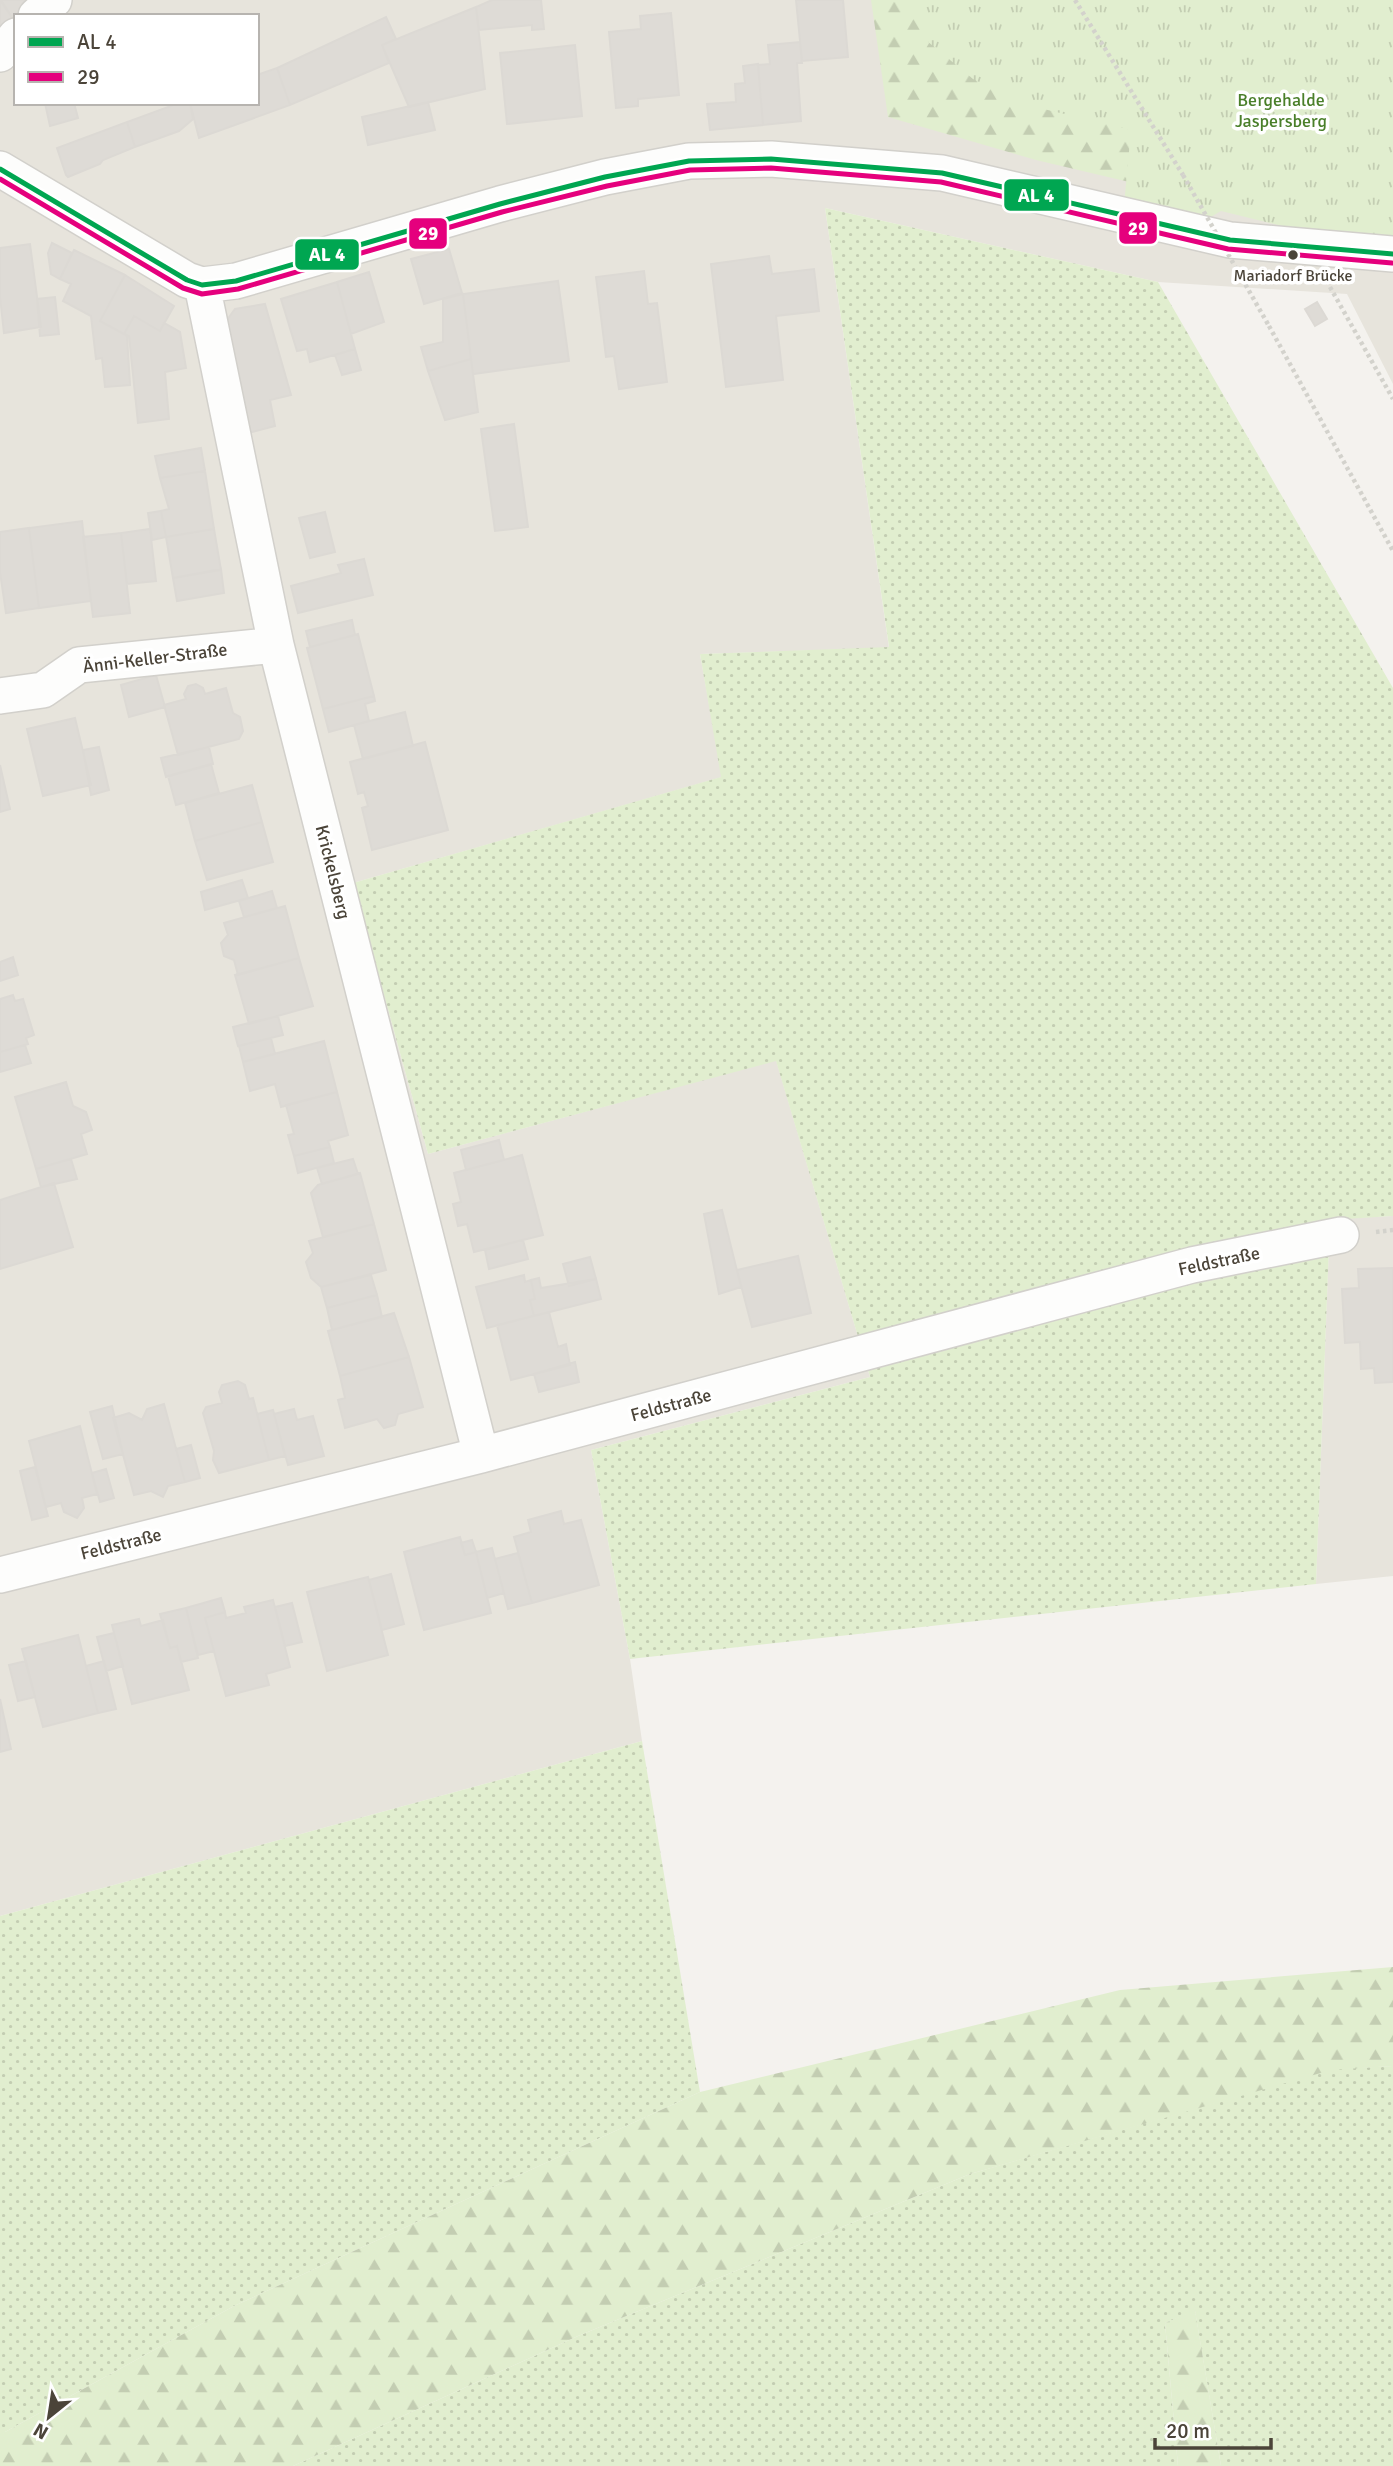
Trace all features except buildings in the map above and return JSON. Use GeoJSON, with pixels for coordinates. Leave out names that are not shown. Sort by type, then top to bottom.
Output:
{"type":"FeatureCollection","features":[{"type":"Feature","properties":{"kind":"street"},"geometry":{"type":"LineString","coordinates":[[38,14],[54,0]]}},
{"type":"Feature","properties":{"kind":"street"},"geometry":{"type":"LineString","coordinates":[[0,54],[14,38]]}},
{"type":"Feature","properties":{"kind":"street"},"geometry":{"type":"LineString","coordinates":[[0,169],[187,280],[202,285],[236,281],[500,204],[604,177],[689,161],[771,159],[942,173],[1230,240],[1393,254]]}},
{"type":"Feature","properties":{"kind":"street","name":"Krickelsberg"},"geometry":{"type":"LineString","coordinates":[[202,285],[276,645],[481,1455]]}},
{"type":"Feature","properties":{"kind":"street","name":"Änni-Keller-Straße"},"geometry":{"type":"LineString","coordinates":[[0,695],[43,690],[79,665],[276,645]]}},
{"type":"Feature","properties":{"kind":"street","name":"Feldstraße"},"geometry":{"type":"LineString","coordinates":[[0,1575],[481,1455],[1192,1265],[1341,1236]]}},
{"type":"Feature","properties":{"kind":"path"},"geometry":{"type":"LineString","coordinates":[[1075,0],[1183,175],[1393,551]]}},
{"type":"Feature","properties":{"kind":"path"},"geometry":{"type":"LineString","coordinates":[[1306,248],[1393,399]]}},
{"type":"Feature","properties":{"kind":"shaded area"},"geometry":{"type":"Polygon","coordinates":[[[0,0],[1393,0],[1393,384],[1347,294],[1158,282],[825,208],[889,648],[700,654],[722,777],[353,883],[428,1154],[776,1060],[870,1377],[591,1450],[630,1659],[642,1741],[0,1916],[0,0]]]}},
{"type":"Feature","properties":{"kind":"shaded area"},"geometry":{"type":"Polygon","coordinates":[[[1393,1216],[1393,1576],[1316,1584],[1330,1219],[1393,1216]]]}},
{"type":"Feature","properties":{"kind":"green space","name":"Bergehalde Jaspersberg"},"geometry":{"type":"Polygon","coordinates":[[[871,0],[1393,0],[1235,207],[1036,160],[888,117],[871,0]]]}},
{"type":"Feature","properties":{"kind":"green space","name":"Bergehalde Jaspersberg"},"geometry":{"type":"Polygon","coordinates":[[[912,0],[1393,0],[1393,246],[1315,234],[1221,211],[1195,226],[1124,205],[1131,130],[1027,105],[973,79],[927,41],[912,0]]]}},
{"type":"Feature","properties":{"kind":"green space"},"geometry":{"type":"Polygon","coordinates":[[[825,208],[1158,282],[1393,688],[1393,1216],[1330,1220],[1316,1584],[630,1659],[591,1450],[870,1377],[776,1061],[428,1154],[353,883],[721,777],[700,654],[889,647],[825,208]]]}},
{"type":"Feature","properties":{"kind":"green space"},"geometry":{"type":"Polygon","coordinates":[[[642,1741],[700,2092],[234,2306],[5,2432],[0,2432],[0,1916],[642,1741]]]}},
{"type":"Feature","properties":{"kind":"green space"},"geometry":{"type":"Polygon","coordinates":[[[1393,1967],[1393,2066],[1331,2070],[970,2174],[578,2336],[293,2466],[0,2466],[0,2432],[5,2432],[234,2306],[700,2092],[1120,1990],[1393,1967]]]}},
{"type":"Feature","properties":{"kind":"green space"},"geometry":{"type":"Polygon","coordinates":[[[1393,2066],[1393,2466],[1221,2466],[1195,2311],[1165,2323],[1178,2466],[293,2466],[578,2336],[970,2174],[1331,2069],[1393,2066]]]}},
{"type":"Feature","properties":{"kind":"green space"},"geometry":{"type":"Polygon","coordinates":[[[1195,2310],[1221,2466],[1178,2466],[1165,2323],[1195,2310]]]}},
{"type":"Feature","properties":{"kind":"transit line"},"geometry":{"type":"LineString","coordinates":[[0,169],[187,280],[202,285],[236,281],[500,204],[605,177],[689,161],[771,159],[942,173],[1230,240],[1393,254]]}},
{"type":"Feature","properties":{"kind":"transit line","name":"29"},"geometry":{"type":"LineString","coordinates":[[0,179],[183,288],[202,294],[238,289],[502,212],[607,186],[690,170],[771,168],[941,182],[1228,249],[1392,263]]}},
{"type":"Feature","properties":{"kind":"place","name":"Mariadorf Brücke"},"geometry":{"type":"Point","coordinates":[1293,255]}}]}
